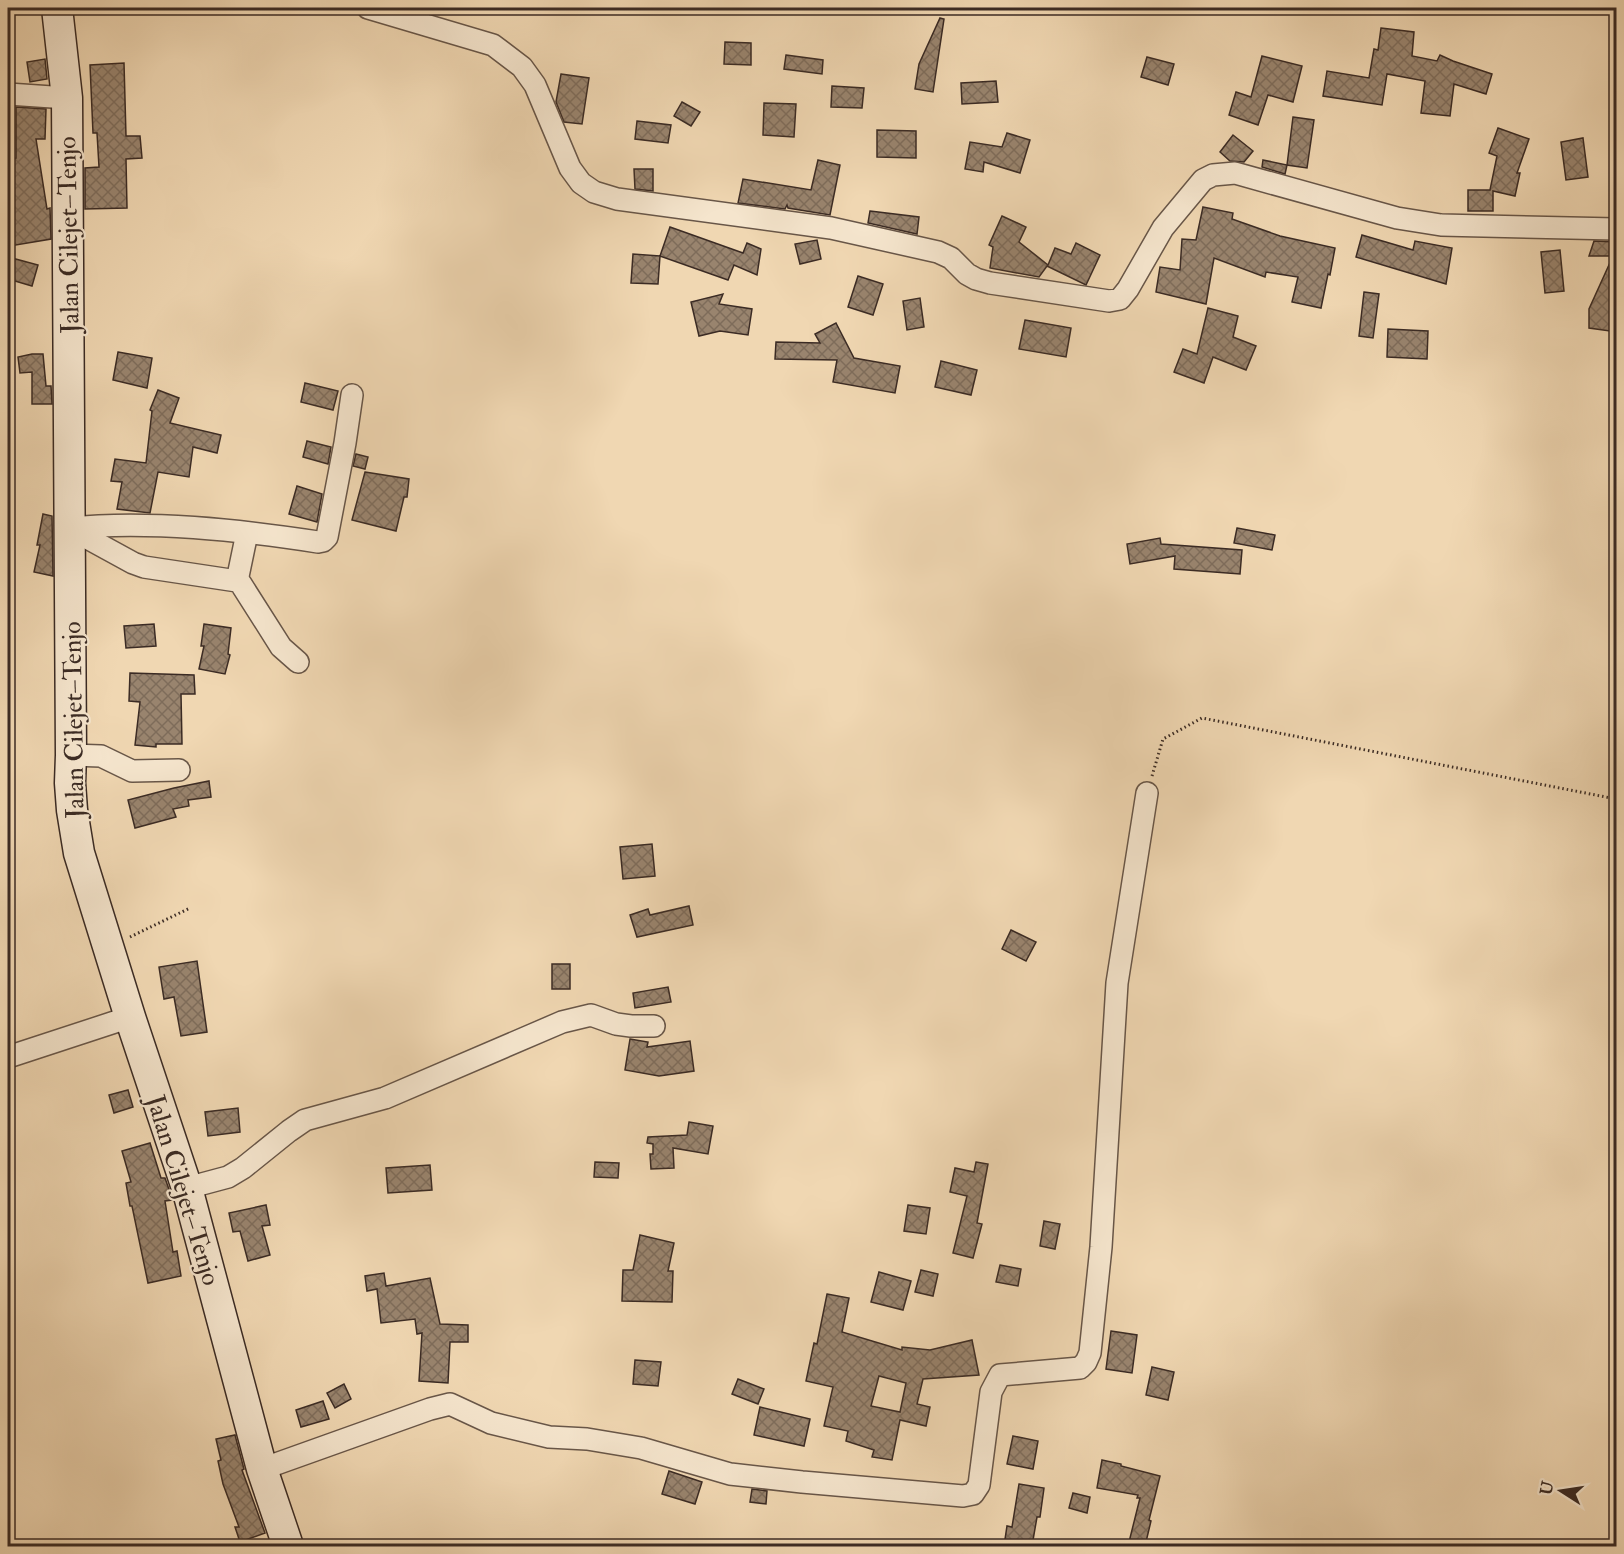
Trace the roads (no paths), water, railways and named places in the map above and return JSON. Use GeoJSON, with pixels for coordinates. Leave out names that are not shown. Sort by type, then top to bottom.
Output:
{"type":"FeatureCollection","features":[{"type":"Feature","properties":{"kind":"main road","name":"Jalan Cilejet–Tenjo"},"geometry":{"type":"LineString","coordinates":[[57,8],[67,98],[70,783],[72,810],[79,853],[187,1188],[262,1469],[288,1546]]}},
{"type":"Feature","properties":{"kind":"street"},"geometry":{"type":"LineString","coordinates":[[368,8],[493,45],[507,54],[522,67],[535,85],[570,168],[580,183],[594,192],[617,199],[831,228],[938,252],[951,258],[967,274],[990,283],[1109,301],[1120,299],[1163,228],[1203,180],[1213,174],[1235,173],[1397,218],[1441,225],[1617,229]]}},
{"type":"Feature","properties":{"kind":"street"},"geometry":{"type":"LineString","coordinates":[[8,94],[67,98]]}},
{"type":"Feature","properties":{"kind":"street"},"geometry":{"type":"LineString","coordinates":[[69,528],[132,525],[247,533],[318,542],[327,537],[352,395]]}},
{"type":"Feature","properties":{"kind":"street"},"geometry":{"type":"LineString","coordinates":[[69,528],[144,567],[237,581],[281,648],[298,662]]}},
{"type":"Feature","properties":{"kind":"street"},"geometry":{"type":"LineString","coordinates":[[237,581],[247,533]]}},
{"type":"Feature","properties":{"kind":"street"},"geometry":{"type":"LineString","coordinates":[[71,755],[101,756],[132,771],[179,770]]}},
{"type":"Feature","properties":{"kind":"street"},"geometry":{"type":"LineString","coordinates":[[262,1469],[430,1409],[450,1404],[491,1423],[549,1437],[587,1439],[641,1448],[730,1473],[963,1496],[973,1494],[979,1485],[991,1392],[1000,1375],[1080,1368],[1090,1353],[1101,1247],[1117,983],[1147,793]]}},
{"type":"Feature","properties":{"kind":"street"},"geometry":{"type":"LineString","coordinates":[[187,1188],[228,1177],[306,1120],[385,1098],[562,1022],[591,1015],[624,1025],[654,1026]]}},
{"type":"Feature","properties":{"kind":"street"},"geometry":{"type":"LineString","coordinates":[[8,1057],[130,1017]]}}]}
